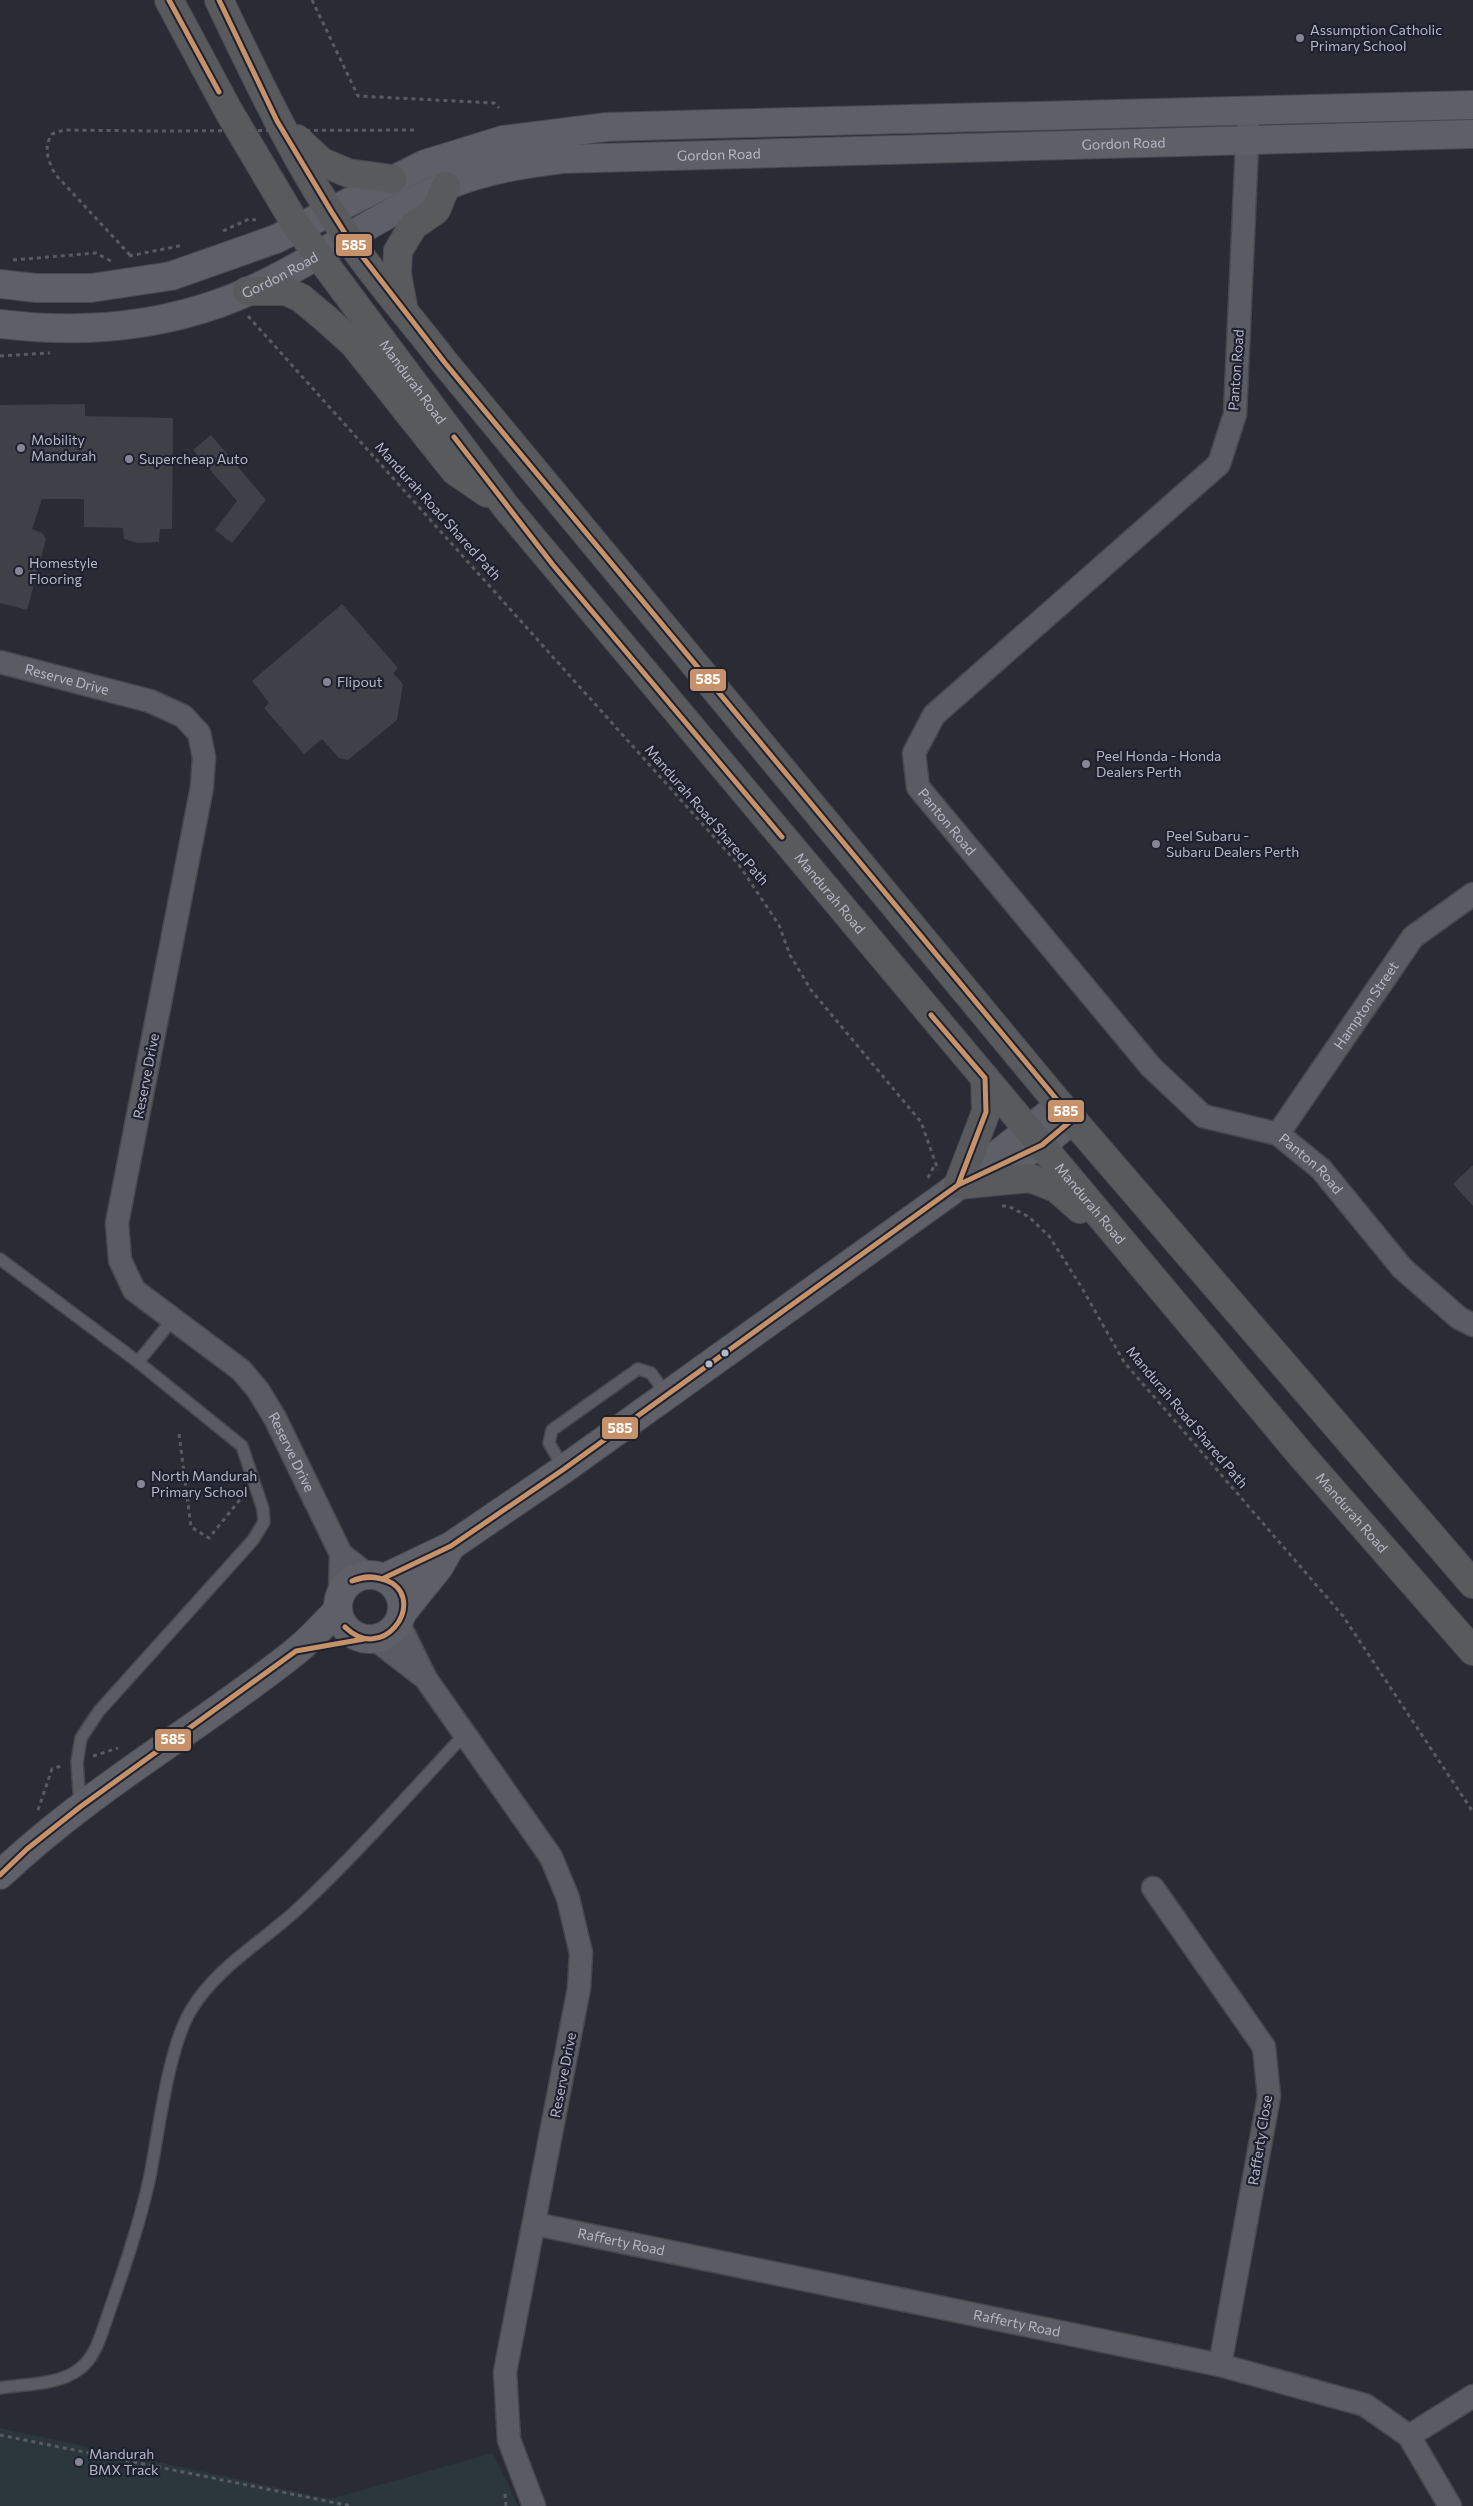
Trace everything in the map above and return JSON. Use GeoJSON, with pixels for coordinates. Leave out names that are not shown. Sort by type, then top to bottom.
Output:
{"type":"FeatureCollection","features":[{"type":"Feature","properties":{"kind":"highway","name":"Mandurah Road"},"geometry":{"type":"LineString","coordinates":[[169,0],[228,110],[298,228],[506,507],[1302,1456],[1473,1651]]}},
{"type":"Feature","properties":{"kind":"highway"},"geometry":{"type":"LineString","coordinates":[[219,0],[278,121],[331,211],[348,238],[404,310],[1066,1112],[1473,1584]]}},
{"type":"Feature","properties":{"kind":"highway"},"geometry":{"type":"LineString","coordinates":[[278,121],[322,162],[348,173],[392,179]]}},
{"type":"Feature","properties":{"kind":"highway"},"geometry":{"type":"LineString","coordinates":[[404,310],[397,274],[398,251],[413,226],[436,210],[446,186]]}},
{"type":"Feature","properties":{"kind":"highway"},"geometry":{"type":"LineString","coordinates":[[246,302],[286,291],[301,298],[353,343],[455,471],[506,507]]}},
{"type":"Feature","properties":{"kind":"highway"},"geometry":{"type":"LineString","coordinates":[[954,1189],[986,1112],[985,1078]]}},
{"type":"Feature","properties":{"kind":"highway"},"geometry":{"type":"LineString","coordinates":[[954,1189],[1030,1178],[1056,1188],[1128,1249]]}},
{"type":"Feature","properties":{"kind":"main road"},"geometry":{"type":"LineString","coordinates":[[4,279],[36,288],[91,288],[171,276],[267,243],[392,179],[440,158],[503,140],[606,128],[711,124],[1248,109],[1473,105]]}},
{"type":"Feature","properties":{"kind":"main road"},"geometry":{"type":"LineString","coordinates":[[846,120],[847,151]]}},
{"type":"Feature","properties":{"kind":"main road"},"geometry":{"type":"LineString","coordinates":[[711,124],[713,155]]}},
{"type":"Feature","properties":{"kind":"main road","name":"Gordon Road"},"geometry":{"type":"LineString","coordinates":[[0,324],[38,328],[94,328],[155,319],[220,303],[246,302],[318,255],[446,186],[481,173],[513,165],[562,159],[1473,134]]}},
{"type":"Feature","properties":{"kind":"main road"},"geometry":{"type":"LineString","coordinates":[[0,340],[38,328]]}},
{"type":"Feature","properties":{"kind":"main road"},"geometry":{"type":"LineString","coordinates":[[0,1875],[27,1849],[80,1807],[296,1651],[339,1602],[351,1581],[376,1576],[451,1546],[564,1469],[954,1189],[1035,1138],[1066,1112]]}},
{"type":"Feature","properties":{"kind":"main road"},"geometry":{"type":"LineString","coordinates":[[296,1651],[385,1637],[439,1567],[451,1546]]}},
{"type":"Feature","properties":{"kind":"main road"},"geometry":{"type":"LineString","coordinates":[[376,1576],[399,1592],[403,1603],[401,1618]]}},
{"type":"Feature","properties":{"kind":"main road"},"geometry":{"type":"LineString","coordinates":[[339,1602],[346,1629],[370,1639]]}},
{"type":"Feature","properties":{"kind":"street","name":"Panton Road"},"geometry":{"type":"LineString","coordinates":[[1248,109],[1249,139],[1235,414],[1219,464],[934,715],[914,753],[918,787],[1151,1068],[1203,1116],[1278,1134],[1321,1169],[1402,1268],[1458,1318],[1473,1325]]}},
{"type":"Feature","properties":{"kind":"street","name":"Reserve Drive"},"geometry":{"type":"LineString","coordinates":[[0,662],[150,701],[183,716],[199,733],[204,757],[202,787],[117,1222],[120,1260],[134,1290],[242,1370],[258,1390],[275,1418],[341,1554],[339,1602]]}},
{"type":"Feature","properties":{"kind":"street","name":"Hampton Street"},"geometry":{"type":"LineString","coordinates":[[1278,1134],[1413,937],[1473,894]]}},
{"type":"Feature","properties":{"kind":"street","name":"Reserve Drive"},"geometry":{"type":"LineString","coordinates":[[341,1554],[376,1576]]}},
{"type":"Feature","properties":{"kind":"street","name":"Reserve Drive"},"geometry":{"type":"LineString","coordinates":[[401,1618],[426,1679],[551,1857],[568,1898],[581,1953],[579,1988],[505,2372],[510,2440],[534,2506]]}},
{"type":"Feature","properties":{"kind":"street","name":"Reserve Drive"},"geometry":{"type":"LineString","coordinates":[[370,1639],[426,1679]]}},
{"type":"Feature","properties":{"kind":"street","name":"Rafferty Close"},"geometry":{"type":"LineString","coordinates":[[1153,1888],[1264,2047],[1269,2096],[1220,2365]]}},
{"type":"Feature","properties":{"kind":"street","name":"Rafferty Road"},"geometry":{"type":"LineString","coordinates":[[535,2224],[1220,2365],[1365,2405],[1409,2436],[1450,2506]]}},
{"type":"Feature","properties":{"kind":"street"},"geometry":{"type":"LineString","coordinates":[[1409,2436],[1473,2396]]}},
{"type":"Feature","properties":{"kind":"lane"},"geometry":{"type":"LineString","coordinates":[[0,1259],[138,1362],[242,1446],[263,1509],[264,1522],[261,1530],[99,1711],[81,1738],[77,1762],[80,1807]]}},
{"type":"Feature","properties":{"kind":"lane"},"geometry":{"type":"LineString","coordinates":[[138,1362],[173,1319]]}},
{"type":"Feature","properties":{"kind":"lane"},"geometry":{"type":"LineString","coordinates":[[564,1469],[549,1443],[549,1434],[560,1424],[638,1369],[651,1373],[666,1394]]}},
{"type":"Feature","properties":{"kind":"lane"},"geometry":{"type":"LineString","coordinates":[[0,2388],[63,2378],[81,2369],[93,2354],[124,2271],[149,2179],[172,2066],[182,2029],[191,2010],[222,1972],[256,1942],[288,1919],[331,1878],[464,1735]]}},
{"type":"Feature","properties":{"kind":"path"},"geometry":{"type":"LineString","coordinates":[[312,0],[358,96],[494,103],[500,108]]}},
{"type":"Feature","properties":{"kind":"path"},"geometry":{"type":"LineString","coordinates":[[192,243],[130,256],[55,174],[48,161],[47,145],[52,134],[64,130],[415,130]]}},
{"type":"Feature","properties":{"kind":"path"},"geometry":{"type":"LineString","coordinates":[[217,234],[249,219],[264,221]]}},
{"type":"Feature","properties":{"kind":"path"},"geometry":{"type":"LineString","coordinates":[[4,279],[39,259],[96,252],[115,264]]}},
{"type":"Feature","properties":{"kind":"path","name":"Mandurah Road Shared Path"},"geometry":{"type":"LineString","coordinates":[[246,302],[739,865],[780,925],[790,955],[811,990],[920,1122],[935,1164],[954,1189]]}},
{"type":"Feature","properties":{"kind":"path","name":"Mandurah Road Shared Path"},"geometry":{"type":"LineString","coordinates":[[1000,1206],[1008,1206],[1029,1217],[1049,1236],[1082,1288],[1124,1362],[1343,1616],[1473,1812]]}},
{"type":"Feature","properties":{"kind":"path"},"geometry":{"type":"LineString","coordinates":[[179,1434],[191,1527],[209,1538],[254,1483]]}},
{"type":"Feature","properties":{"kind":"path"},"geometry":{"type":"LineString","coordinates":[[0,2435],[352,2506]]}},
{"type":"Feature","properties":{"kind":"path"},"geometry":{"type":"LineString","coordinates":[[505,2492],[506,2506]]}},
{"type":"Feature","properties":{"kind":"shaded area","name":"Mandurah BMX Track"},"geometry":{"type":"Polygon","coordinates":[[[0,2428],[330,2499],[493,2453],[518,2506],[0,2506],[0,2428]]]}},
{"type":"Feature","properties":{"kind":"building"},"geometry":{"type":"Polygon","coordinates":[[[85,404],[85,416],[173,418],[172,529],[160,529],[159,542],[138,543],[124,539],[123,528],[84,527],[84,499],[42,499],[32,529],[42,533],[46,539],[27,610],[0,603],[0,405],[85,404]]]}},
{"type":"Feature","properties":{"kind":"building"},"geometry":{"type":"Polygon","coordinates":[[[211,435],[266,500],[232,543],[215,530],[237,501],[193,450],[211,435]]]}},
{"type":"Feature","properties":{"kind":"building","name":"Flipout"},"geometry":{"type":"Polygon","coordinates":[[[342,604],[398,668],[393,673],[403,684],[397,720],[348,760],[339,758],[322,739],[304,754],[264,708],[269,703],[252,681],[342,604]]]}},
{"type":"Feature","properties":{"kind":"building"},"geometry":{"type":"Polygon","coordinates":[[[1473,1165],[1473,1206],[1453,1184],[1473,1165]]]}},
{"type":"Feature","properties":{"kind":"transit line","name":"585"},"geometry":{"type":"LineString","coordinates":[[169,0],[219,92]]}},
{"type":"Feature","properties":{"kind":"transit line","name":"585"},"geometry":{"type":"LineString","coordinates":[[219,0],[277,121],[348,238],[445,363],[1073,1119],[1042,1145],[958,1185],[564,1469],[451,1546],[384,1578]]}},
{"type":"Feature","properties":{"kind":"transit line","name":"585"},"geometry":{"type":"LineString","coordinates":[[454,437],[553,565],[782,837]]}},
{"type":"Feature","properties":{"kind":"transit line","name":"585"},"geometry":{"type":"LineString","coordinates":[[931,1015],[985,1078],[986,1112],[958,1185]]}},
{"type":"Feature","properties":{"kind":"transit line","name":"585"},"geometry":{"type":"LineString","coordinates":[[352,1581],[362,1577],[372,1577],[392,1583]]}},
{"type":"Feature","properties":{"kind":"transit line","name":"585"},"geometry":{"type":"LineString","coordinates":[[352,1581],[372,1577],[392,1583]]}},
{"type":"Feature","properties":{"kind":"transit line","name":"585"},"geometry":{"type":"LineString","coordinates":[[345,1627],[359,1637],[373,1639],[385,1635],[395,1627],[401,1616],[404,1604],[401,1593],[392,1583]]}},
{"type":"Feature","properties":{"kind":"transit line","name":"585"},"geometry":{"type":"LineString","coordinates":[[0,1875],[27,1849],[80,1807],[296,1651],[364,1639]]}},
{"type":"Feature","properties":{"kind":"place","name":"Assumption Catholic Primary School"},"geometry":{"type":"Point","coordinates":[1300,38]}},
{"type":"Feature","properties":{"kind":"place","name":"Mobility Mandurah"},"geometry":{"type":"Point","coordinates":[21,448]}},
{"type":"Feature","properties":{"kind":"place","name":"Supercheap Auto"},"geometry":{"type":"Point","coordinates":[129,459]}},
{"type":"Feature","properties":{"kind":"place","name":"Homestyle Flooring"},"geometry":{"type":"Point","coordinates":[19,571]}},
{"type":"Feature","properties":{"kind":"place","name":"Flipout"},"geometry":{"type":"Point","coordinates":[327,682]}},
{"type":"Feature","properties":{"kind":"place","name":"Peel Honda - Honda Dealers Perth"},"geometry":{"type":"Point","coordinates":[1086,764]}},
{"type":"Feature","properties":{"kind":"place","name":"Peel Subaru - Subaru Dealers Perth"},"geometry":{"type":"Point","coordinates":[1156,844]}},
{"type":"Feature","properties":{"kind":"place","name":"North Mandurah Primary School"},"geometry":{"type":"Point","coordinates":[141,1484]}},
{"type":"Feature","properties":{"kind":"place","name":"Mandurah BMX Track"},"geometry":{"type":"Point","coordinates":[79,2462]}}]}
